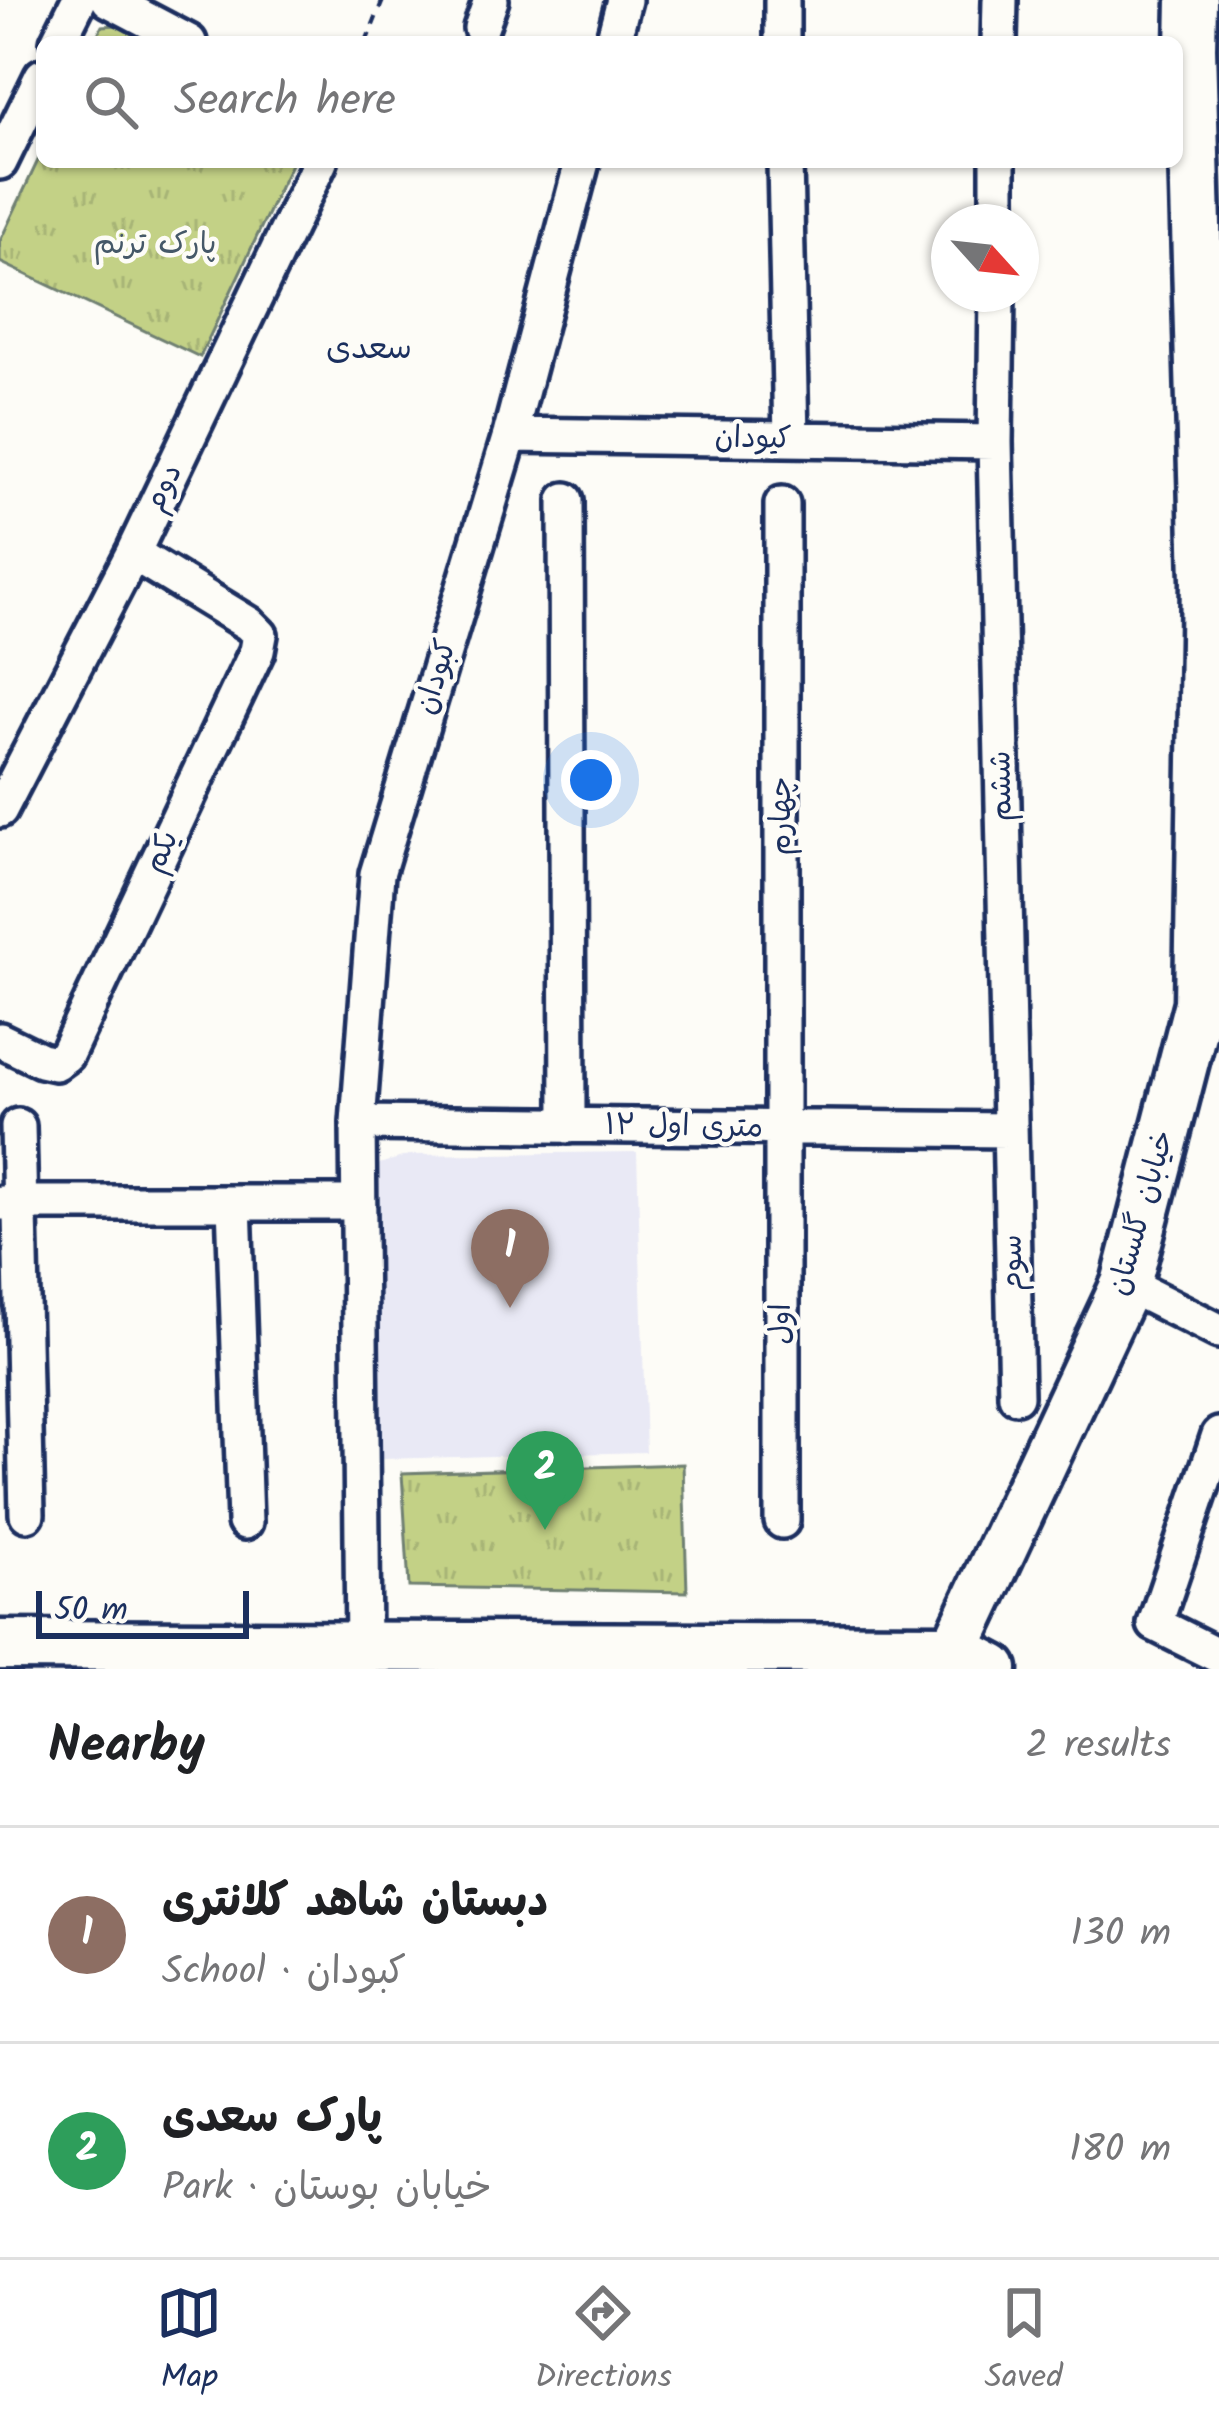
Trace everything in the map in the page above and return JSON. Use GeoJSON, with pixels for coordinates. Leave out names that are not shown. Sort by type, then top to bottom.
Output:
{"type":"FeatureCollection","features":[{"type":"Feature","properties":{"kind":"street"},"geometry":{"type":"LineString","coordinates":[[61,36],[79,0]]}},
{"type":"Feature","properties":{"kind":"street"},"geometry":{"type":"LineString","coordinates":[[109,0],[178,36]]}},
{"type":"Feature","properties":{"kind":"street"},"geometry":{"type":"LineString","coordinates":[[615,36],[624,0]]}},
{"type":"Feature","properties":{"kind":"street"},"geometry":{"type":"LineString","coordinates":[[782,0],[782,36]]}},
{"type":"Feature","properties":{"kind":"street"},"geometry":{"type":"LineString","coordinates":[[999,36],[1000,0]]}},
{"type":"Feature","properties":{"kind":"street","name":"خیابان گلستان"},"geometry":{"type":"LineString","coordinates":[[962,1662],[1126,1284],[1199,1003],[1212,580],[1192,0]]}},
{"type":"Feature","properties":{"kind":"street"},"geometry":{"type":"LineString","coordinates":[[1191,48],[1216,0]]}},
{"type":"Feature","properties":{"kind":"street"},"geometry":{"type":"LineString","coordinates":[[0,161],[36,88]]}},
{"type":"Feature","properties":{"kind":"street","name":"دوم"},"geometry":{"type":"LineString","coordinates":[[0,810],[133,553],[317,168]]}},
{"type":"Feature","properties":{"kind":"street","name":"کبودان"},"geometry":{"type":"LineString","coordinates":[[363,1648],[356,1203],[377,874],[510,435],[580,168]]}},
{"type":"Feature","properties":{"kind":"street"},"geometry":{"type":"LineString","coordinates":[[785,168],[791,439]]}},
{"type":"Feature","properties":{"kind":"street"},"geometry":{"type":"LineString","coordinates":[[998,168],[998,204]]}},
{"type":"Feature","properties":{"kind":"street"},"geometry":{"type":"LineString","coordinates":[[995,442],[997,312]]}},
{"type":"Feature","properties":{"kind":"street","name":"کیودان"},"geometry":{"type":"LineString","coordinates":[[510,435],[995,442]]}},
{"type":"Feature","properties":{"kind":"street","name":"ششم"},"geometry":{"type":"LineString","coordinates":[[995,442],[1010,1130]]}},
{"type":"Feature","properties":{"kind":"street"},"geometry":{"type":"LineString","coordinates":[[566,500],[568,1126]]}},
{"type":"Feature","properties":{"kind":"street","name":"چهارم"},"geometry":{"type":"LineString","coordinates":[[782,504],[782,1128]]}},
{"type":"Feature","properties":{"kind":"street","name":"یکم"},"geometry":{"type":"LineString","coordinates":[[0,1040],[41,1060],[55,1063],[66,1055],[257,651],[260,634],[249,624],[133,553]]}},
{"type":"Feature","properties":{"kind":"street","name":"۱۲ متری اول"},"geometry":{"type":"LineString","coordinates":[[358,1123],[1010,1130]]}},
{"type":"Feature","properties":{"kind":"street"},"geometry":{"type":"LineString","coordinates":[[19,1126],[10,1203],[27,1514]]}},
{"type":"Feature","properties":{"kind":"street","name":"اول"},"geometry":{"type":"LineString","coordinates":[[782,1128],[782,1521]]}},
{"type":"Feature","properties":{"kind":"street","name":"سوم"},"geometry":{"type":"LineString","coordinates":[[1010,1130],[1016,1396]]}},
{"type":"Feature","properties":{"kind":"street"},"geometry":{"type":"LineString","coordinates":[[10,1203],[356,1203]]}},
{"type":"Feature","properties":{"kind":"street"},"geometry":{"type":"LineString","coordinates":[[234,1203],[245,1522]]}},
{"type":"Feature","properties":{"kind":"street"},"geometry":{"type":"LineString","coordinates":[[1126,1284],[1219,1331]]}},
{"type":"Feature","properties":{"kind":"street"},"geometry":{"type":"LineString","coordinates":[[1219,1435],[1155,1624],[1219,1656]]}},
{"type":"Feature","properties":{"kind":"street"},"geometry":{"type":"LineString","coordinates":[[0,1645],[216,1658],[363,1648],[644,1659],[962,1662]]}},
{"type":"Feature","properties":{"kind":"path"},"geometry":{"type":"LineString","coordinates":[[368,36],[383,0]]}},
{"type":"Feature","properties":{"kind":"shaded area"},"geometry":{"type":"Polygon","coordinates":[[[637,1152],[646,1452],[381,1459],[376,1165],[409,1155],[637,1152]]]}},
{"type":"Feature","properties":{"kind":"green space"},"geometry":{"type":"Polygon","coordinates":[[[118,25],[141,36],[97,36],[102,26],[118,25]]]}},
{"type":"Feature","properties":{"kind":"green space","name":"پارک ترنم"},"geometry":{"type":"Polygon","coordinates":[[[36,165],[289,168],[200,357],[0,262],[0,241],[36,165]]]}},
{"type":"Feature","properties":{"kind":"green space"},"geometry":{"type":"Polygon","coordinates":[[[683,1464],[687,1592],[409,1587],[402,1473],[683,1464]]]}},
{"type":"Feature","properties":{"kind":"place","name":"دبستان شاهد کلانتری"},"geometry":{"type":"Point","coordinates":[510,1308]}},
{"type":"Feature","properties":{"kind":"place","name":"پارک سعدی"},"geometry":{"type":"Point","coordinates":[545,1530]}},
{"type":"Feature","properties":{"kind":"district","name":"سعدی"},"geometry":{"type":"Point","coordinates":[369,349]}}]}
